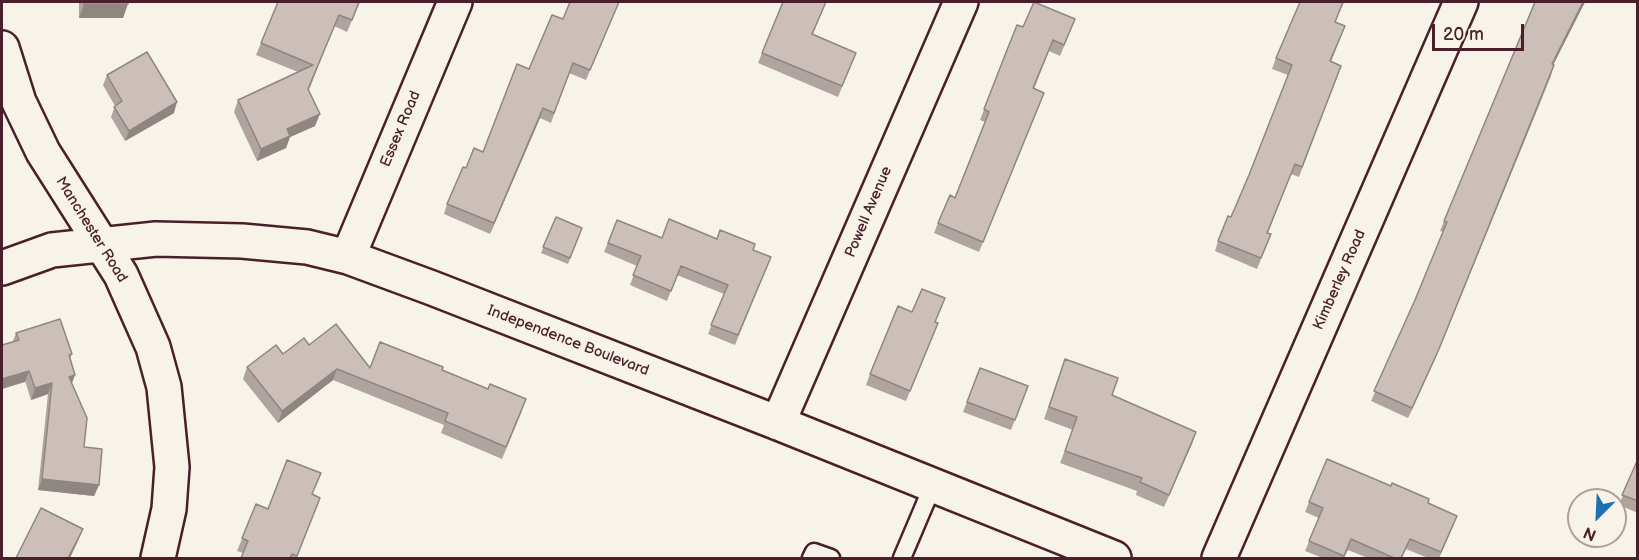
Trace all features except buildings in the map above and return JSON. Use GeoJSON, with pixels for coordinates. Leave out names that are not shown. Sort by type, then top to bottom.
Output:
{"type":"FeatureCollection","features":[{"type":"Feature","properties":{"kind":"street","name":"Essex Road"},"geometry":{"type":"LineString","coordinates":[[348,257],[455,2]]}},
{"type":"Feature","properties":{"kind":"street","name":"Powell Avenue"},"geometry":{"type":"LineString","coordinates":[[778,423],[961,2]]}},
{"type":"Feature","properties":{"kind":"street","name":"Kimberley Road"},"geometry":{"type":"LineString","coordinates":[[1219,558],[1461,2]]}},
{"type":"Feature","properties":{"kind":"street","name":"Manchester Road"},"geometry":{"type":"LineString","coordinates":[[2,48],[19,102],[43,152],[121,275],[153,347],[164,387],[172,467],[169,509],[158,558]]}},
{"type":"Feature","properties":{"kind":"street","name":"Independence Boulevard"},"geometry":{"type":"LineString","coordinates":[[2,268],[52,250],[156,239],[242,241],[308,247],[348,257],[778,423],[1114,558]]}},
{"type":"Feature","properties":{"kind":"lane"},"geometry":{"type":"LineString","coordinates":[[902,558],[933,485]]}},
{"type":"Feature","properties":{"kind":"lane"},"geometry":{"type":"LineString","coordinates":[[812,558],[814,552],[831,558]]}}]}
